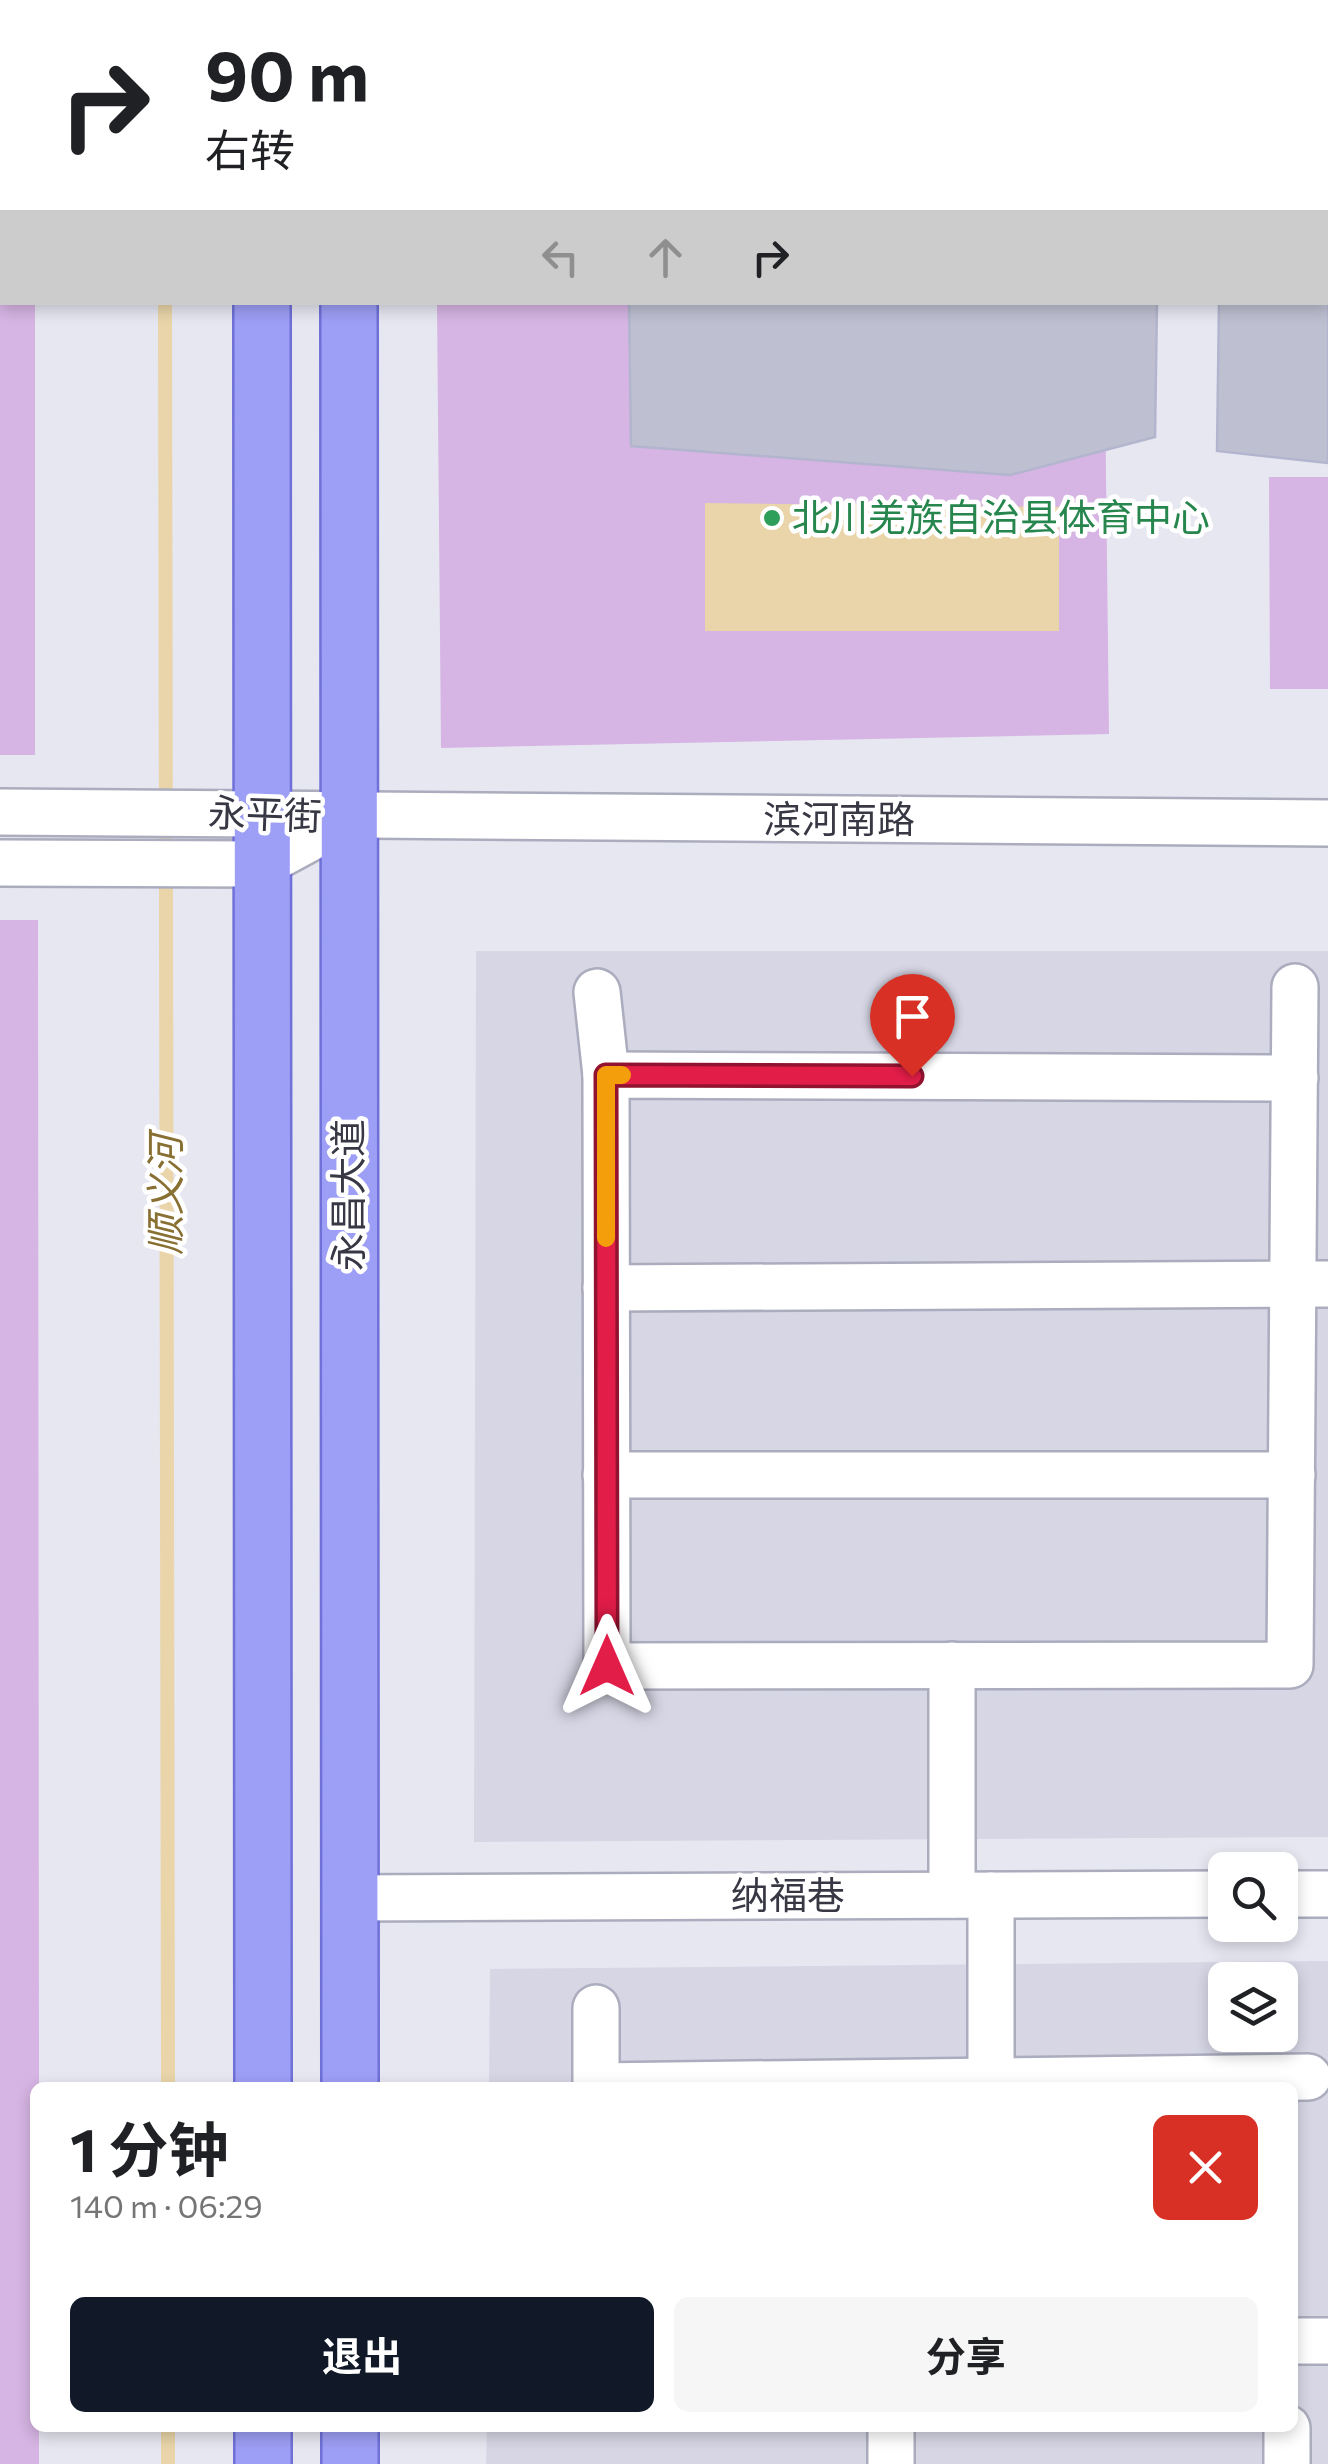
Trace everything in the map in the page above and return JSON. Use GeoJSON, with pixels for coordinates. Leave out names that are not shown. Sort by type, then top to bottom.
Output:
{"type":"FeatureCollection","features":[{"type":"Feature","properties":{"kind":"main road"},"geometry":{"type":"LineString","coordinates":[[262,305],[263,2082]]}},
{"type":"Feature","properties":{"kind":"main road","name":"永昌大道"},"geometry":{"type":"LineString","coordinates":[[349,305],[350,2082]]}},
{"type":"Feature","properties":{"kind":"main road"},"geometry":{"type":"LineString","coordinates":[[263,2432],[263,2464]]}},
{"type":"Feature","properties":{"kind":"main road"},"geometry":{"type":"LineString","coordinates":[[350,2432],[350,2464]]}},
{"type":"Feature","properties":{"kind":"street","name":"永平街"},"geometry":{"type":"LineString","coordinates":[[0,812],[208,812],[262,838]]}},
{"type":"Feature","properties":{"kind":"street","name":"永平街"},"geometry":{"type":"LineString","coordinates":[[0,863],[208,864],[262,838],[349,817]]}},
{"type":"Feature","properties":{"kind":"street","name":"滨河南路"},"geometry":{"type":"LineString","coordinates":[[349,817],[1328,823]]}},
{"type":"Feature","properties":{"kind":"street"},"geometry":{"type":"LineString","coordinates":[[597,992],[606,1075],[607,1666],[1290,1665],[1292,1475],[1311,1284],[1295,1078],[1295,988]]}},
{"type":"Feature","properties":{"kind":"street"},"geometry":{"type":"LineString","coordinates":[[606,1075],[1295,1078]]}},
{"type":"Feature","properties":{"kind":"street"},"geometry":{"type":"LineString","coordinates":[[606,1288],[1311,1284]]}},
{"type":"Feature","properties":{"kind":"street"},"geometry":{"type":"LineString","coordinates":[[606,1475],[1292,1475]]}},
{"type":"Feature","properties":{"kind":"street"},"geometry":{"type":"LineString","coordinates":[[952,1665],[992,2082]]}},
{"type":"Feature","properties":{"kind":"street","name":"纳福巷"},"geometry":{"type":"LineString","coordinates":[[350,1898],[1208,1894]]}},
{"type":"Feature","properties":{"kind":"street"},"geometry":{"type":"LineString","coordinates":[[1298,1894],[1328,1894]]}},
{"type":"Feature","properties":{"kind":"street"},"geometry":{"type":"LineString","coordinates":[[596,2008],[596,2082]]}},
{"type":"Feature","properties":{"kind":"street"},"geometry":{"type":"LineString","coordinates":[[1082,2082],[1308,2077]]}},
{"type":"Feature","properties":{"kind":"street"},"geometry":{"type":"LineString","coordinates":[[1298,2341],[1328,2341]]}},
{"type":"Feature","properties":{"kind":"street"},"geometry":{"type":"LineString","coordinates":[[891,2432],[891,2464]]}},
{"type":"Feature","properties":{"kind":"street"},"geometry":{"type":"LineString","coordinates":[[1287,2432],[1287,2464]]}},
{"type":"Feature","properties":{"kind":"shaded area"},"geometry":{"type":"Polygon","coordinates":[[[0,305],[35,305],[35,755],[0,755],[0,305]]]}},
{"type":"Feature","properties":{"kind":"shaded area","name":"北川羌族自治县体育中心"},"geometry":{"type":"Polygon","coordinates":[[[437,305],[1104,305],[1109,734],[441,748],[437,305]]]}},
{"type":"Feature","properties":{"kind":"shaded area"},"geometry":{"type":"Polygon","coordinates":[[[1269,477],[1328,477],[1328,689],[1270,689],[1269,477]]]}},
{"type":"Feature","properties":{"kind":"shaded area"},"geometry":{"type":"Polygon","coordinates":[[[705,503],[1059,507],[1059,631],[705,631],[705,503]]]}},
{"type":"Feature","properties":{"kind":"shaded area"},"geometry":{"type":"Polygon","coordinates":[[[0,920],[38,920],[39,2082],[30,2082],[30,2432],[39,2432],[39,2464],[0,2464],[0,920]]]}},
{"type":"Feature","properties":{"kind":"shaded area"},"geometry":{"type":"Polygon","coordinates":[[[476,951],[1328,951],[1328,1837],[474,1842],[476,951]]]}},
{"type":"Feature","properties":{"kind":"shaded area"},"geometry":{"type":"Polygon","coordinates":[[[1328,1961],[1328,2464],[486,2464],[487,2432],[1298,2432],[1298,2082],[489,2082],[490,1969],[1208,1962],[1208,2052],[1298,2052],[1298,1962],[1223,1962],[1328,1961]]]}},
{"type":"Feature","properties":{"kind":"building"},"geometry":{"type":"Polygon","coordinates":[[[629,305],[1157,305],[1155,437],[1010,475],[631,446],[629,305]]]}},
{"type":"Feature","properties":{"kind":"building"},"geometry":{"type":"Polygon","coordinates":[[[1219,305],[1328,305],[1328,463],[1217,451],[1219,305]]]}},
{"type":"Feature","properties":{"kind":"waterway","name":"顺义河"},"geometry":{"type":"LineString","coordinates":[[165,305],[168,2082]]}},
{"type":"Feature","properties":{"kind":"waterway","name":"顺义河"},"geometry":{"type":"LineString","coordinates":[[168,2432],[168,2464]]}},
{"type":"Feature","properties":{"kind":"slow traffic"},"geometry":{"type":"LineString","coordinates":[[606,1238],[606,1075],[622,1075]]}},
{"type":"Feature","properties":{"kind":"place","name":"北川羌族自治县体育中心"},"geometry":{"type":"Point","coordinates":[772,518]}},
{"type":"Feature","properties":{"kind":"route"},"geometry":{"type":"LineString","coordinates":[[607,1666],[606,1075],[912,1076]]}}]}
